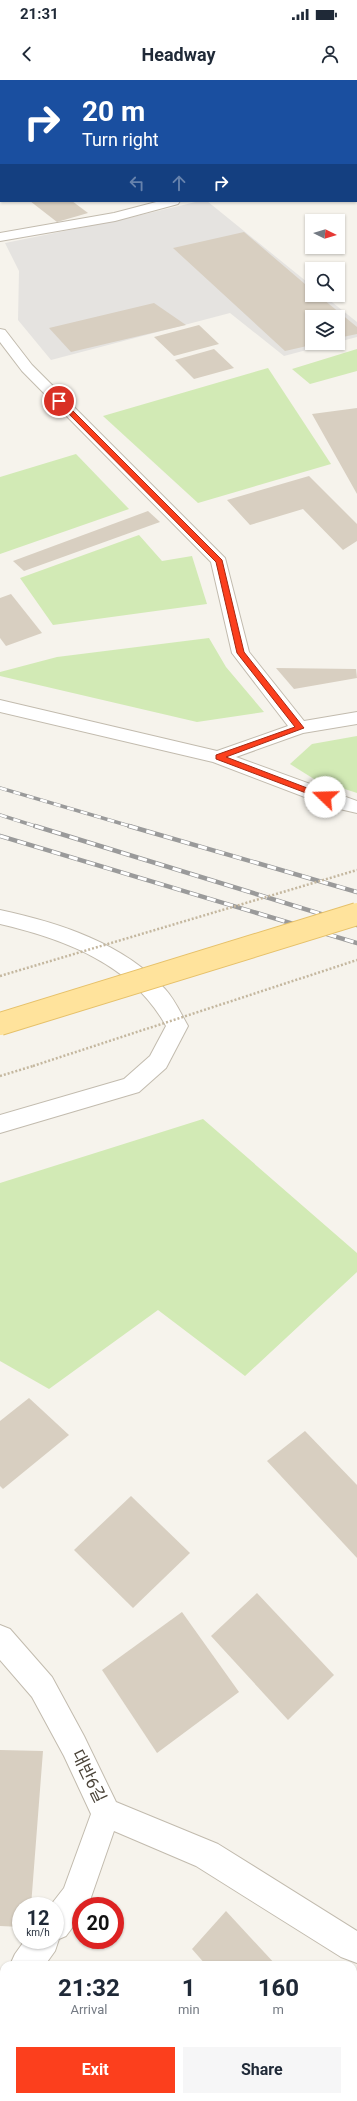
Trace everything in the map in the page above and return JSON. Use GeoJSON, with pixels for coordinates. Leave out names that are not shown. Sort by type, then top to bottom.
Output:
{"type":"FeatureCollection","features":[{"type":"Feature","properties":{"kind":"main road"},"geometry":{"type":"LineString","coordinates":[[0,1024],[357,914]]}},
{"type":"Feature","properties":{"kind":"street"},"geometry":{"type":"LineString","coordinates":[[0,237],[115,217],[170,202]]}},
{"type":"Feature","properties":{"kind":"street"},"geometry":{"type":"LineString","coordinates":[[0,332],[27,368],[219,561],[241,653],[300,728]]}},
{"type":"Feature","properties":{"kind":"street"},"geometry":{"type":"LineString","coordinates":[[0,706],[218,757],[338,802],[357,807]]}},
{"type":"Feature","properties":{"kind":"street"},"geometry":{"type":"LineString","coordinates":[[218,757],[300,728],[357,718]]}},
{"type":"Feature","properties":{"kind":"street"},"geometry":{"type":"LineString","coordinates":[[0,917],[84,942],[129,967],[159,996],[177,1026],[158,1062],[131,1086],[0,1124]]}},
{"type":"Feature","properties":{"kind":"street","name":"대반6길"},"geometry":{"type":"LineString","coordinates":[[0,1639],[42,1687],[74,1746],[106,1813],[76,1897],[64,1913]]}},
{"type":"Feature","properties":{"kind":"street"},"geometry":{"type":"LineString","coordinates":[[106,1813],[207,1855],[352,1946],[357,1947]]}},
{"type":"Feature","properties":{"kind":"street"},"geometry":{"type":"LineString","coordinates":[[29,1961],[38,1949]]}},
{"type":"Feature","properties":{"kind":"path"},"geometry":{"type":"LineString","coordinates":[[0,976],[357,870]]}},
{"type":"Feature","properties":{"kind":"path"},"geometry":{"type":"LineString","coordinates":[[0,1076],[357,960]]}},
{"type":"Feature","properties":{"kind":"green space"},"geometry":{"type":"Polygon","coordinates":[[[357,349],[357,371],[310,384],[292,369],[357,349]]]}},
{"type":"Feature","properties":{"kind":"green space"},"geometry":{"type":"Polygon","coordinates":[[[268,368],[331,464],[198,503],[103,416],[268,368]]]}},
{"type":"Feature","properties":{"kind":"green space"},"geometry":{"type":"Polygon","coordinates":[[[76,454],[129,509],[0,554],[0,477],[76,454]]]}},
{"type":"Feature","properties":{"kind":"green space"},"geometry":{"type":"Polygon","coordinates":[[[139,535],[162,561],[192,556],[207,604],[53,625],[20,578],[139,535]]]}},
{"type":"Feature","properties":{"kind":"green space"},"geometry":{"type":"Polygon","coordinates":[[[209,638],[226,667],[264,712],[197,722],[0,676],[0,672],[57,657],[209,638]]]}},
{"type":"Feature","properties":{"kind":"green space"},"geometry":{"type":"Polygon","coordinates":[[[357,736],[357,793],[314,779],[290,764],[312,744],[357,736]]]}},
{"type":"Feature","properties":{"kind":"green space"},"geometry":{"type":"Polygon","coordinates":[[[203,1119],[357,1253],[357,1272],[245,1376],[158,1310],[49,1389],[0,1361],[0,1183],[203,1119]]]}},
{"type":"Feature","properties":{"kind":"shaded area"},"geometry":{"type":"Polygon","coordinates":[[[196,202],[208,202],[305,280],[305,302],[332,302],[342,310],[305,310],[305,350],[307,350],[284,356],[230,313],[51,360],[18,320],[19,271],[5,243],[124,219],[196,202]]]}},
{"type":"Feature","properties":{"kind":"shaded area"},"geometry":{"type":"Polygon","coordinates":[[[345,312],[357,322],[357,337],[345,340],[345,312]]]}},
{"type":"Feature","properties":{"kind":"building"},"geometry":{"type":"Polygon","coordinates":[[[31,202],[73,202],[88,213],[57,222],[31,202]]]}},
{"type":"Feature","properties":{"kind":"building"},"geometry":{"type":"Polygon","coordinates":[[[244,232],[305,284],[305,302],[327,302],[336,310],[305,310],[305,346],[285,351],[173,248],[244,232]]]}},
{"type":"Feature","properties":{"kind":"building"},"geometry":{"type":"Polygon","coordinates":[[[154,303],[186,325],[71,352],[49,328],[154,303]]]}},
{"type":"Feature","properties":{"kind":"building"},"geometry":{"type":"Polygon","coordinates":[[[345,317],[357,327],[357,334],[345,337],[345,317]]]}},
{"type":"Feature","properties":{"kind":"building"},"geometry":{"type":"Polygon","coordinates":[[[199,325],[219,344],[174,356],[154,337],[199,325]]]}},
{"type":"Feature","properties":{"kind":"building"},"geometry":{"type":"Polygon","coordinates":[[[214,349],[234,368],[194,379],[175,360],[214,349]]]}},
{"type":"Feature","properties":{"kind":"building"},"geometry":{"type":"Polygon","coordinates":[[[357,408],[357,494],[312,414],[357,408]]]}},
{"type":"Feature","properties":{"kind":"building"},"geometry":{"type":"Polygon","coordinates":[[[309,476],[357,524],[357,541],[343,550],[303,509],[250,525],[227,500],[309,476]]]}},
{"type":"Feature","properties":{"kind":"building"},"geometry":{"type":"Polygon","coordinates":[[[148,511],[160,522],[24,571],[13,561],[148,511]]]}},
{"type":"Feature","properties":{"kind":"building"},"geometry":{"type":"Polygon","coordinates":[[[11,594],[42,633],[6,646],[0,638],[0,598],[11,594]]]}},
{"type":"Feature","properties":{"kind":"building"},"geometry":{"type":"Polygon","coordinates":[[[276,668],[356,669],[357,678],[294,689],[276,668]]]}},
{"type":"Feature","properties":{"kind":"building"},"geometry":{"type":"Polygon","coordinates":[[[29,1398],[69,1435],[3,1489],[0,1486],[0,1421],[29,1398]]]}},
{"type":"Feature","properties":{"kind":"building"},"geometry":{"type":"Polygon","coordinates":[[[305,1431],[357,1485],[357,1558],[267,1461],[305,1431]]]}},
{"type":"Feature","properties":{"kind":"building"},"geometry":{"type":"Polygon","coordinates":[[[131,1496],[190,1553],[133,1608],[74,1550],[131,1496]]]}},
{"type":"Feature","properties":{"kind":"building"},"geometry":{"type":"Polygon","coordinates":[[[257,1593],[334,1675],[288,1720],[211,1636],[257,1593]]]}},
{"type":"Feature","properties":{"kind":"building"},"geometry":{"type":"Polygon","coordinates":[[[182,1612],[239,1692],[157,1753],[102,1670],[182,1612]]]}},
{"type":"Feature","properties":{"kind":"building"},"geometry":{"type":"Polygon","coordinates":[[[0,1750],[43,1751],[32,1897],[12,1897],[12,1927],[0,1926],[0,1750]]]}},
{"type":"Feature","properties":{"kind":"building"},"geometry":{"type":"Polygon","coordinates":[[[226,1911],[272,1961],[202,1961],[192,1949],[226,1911]]]}},
{"type":"Feature","properties":{"kind":"railway"},"geometry":{"type":"LineString","coordinates":[[0,788],[133,827]]}},
{"type":"Feature","properties":{"kind":"railway"},"geometry":{"type":"LineString","coordinates":[[0,815],[38,827]]}},
{"type":"Feature","properties":{"kind":"railway"},"geometry":{"type":"LineString","coordinates":[[35,826],[357,925]]}},
{"type":"Feature","properties":{"kind":"railway"},"geometry":{"type":"LineString","coordinates":[[129,826],[357,892]]}},
{"type":"Feature","properties":{"kind":"railway"},"geometry":{"type":"LineString","coordinates":[[0,836],[357,943]]}},
{"type":"Feature","properties":{"kind":"route"},"geometry":{"type":"LineString","coordinates":[[59,401],[219,561],[241,653],[300,728],[218,757],[325,797]]}}]}
